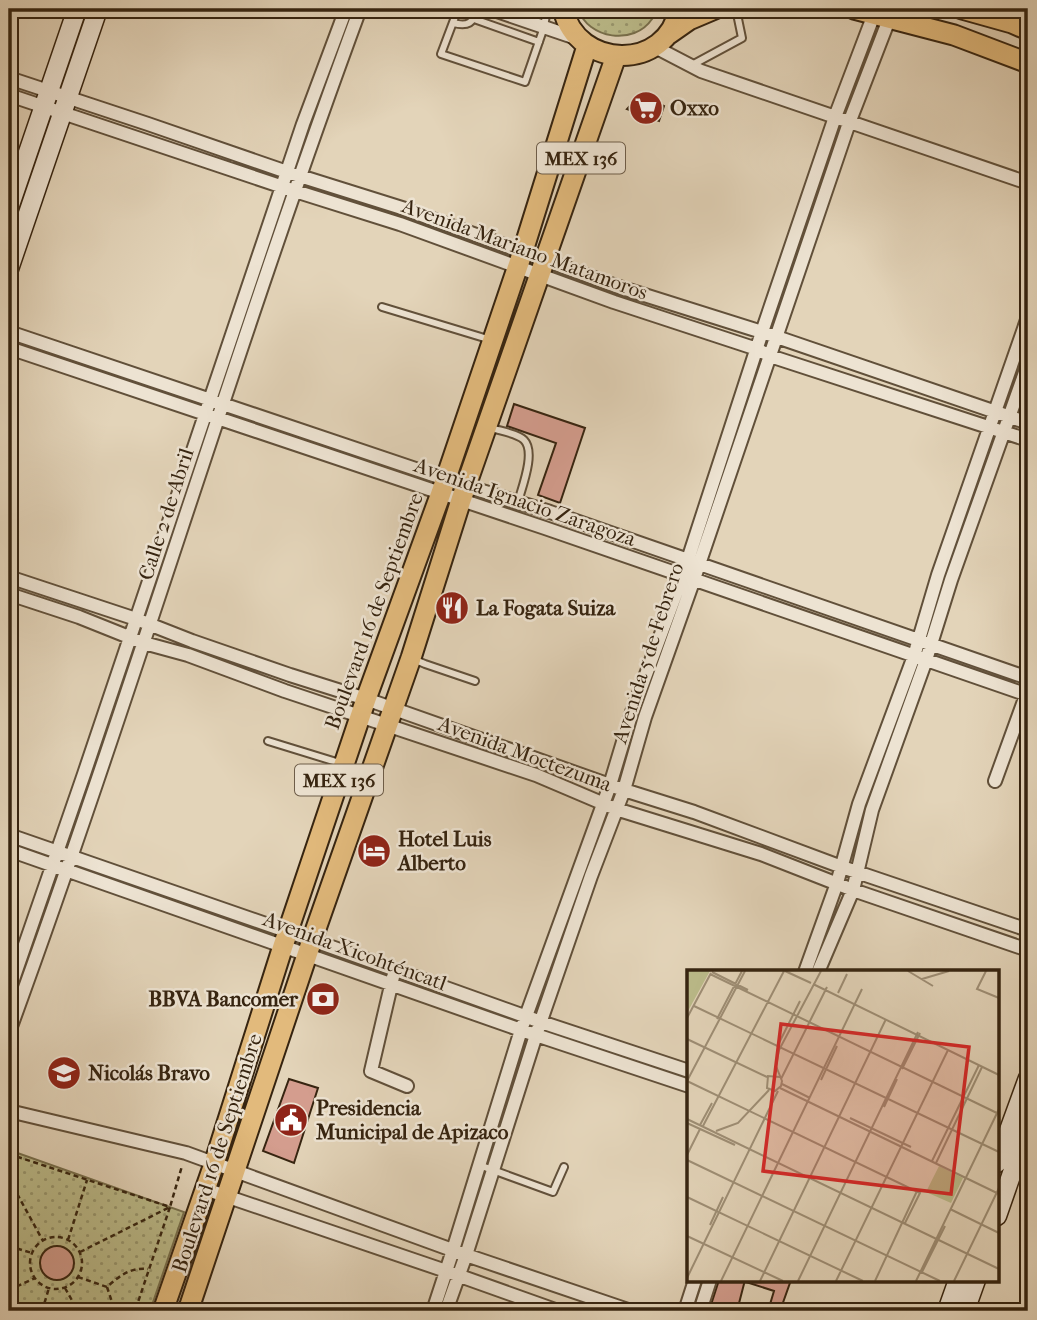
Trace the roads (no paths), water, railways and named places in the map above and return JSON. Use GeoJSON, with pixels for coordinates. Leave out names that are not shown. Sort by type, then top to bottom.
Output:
{"type":"FeatureCollection","features":[{"type":"Feature","properties":{"kind":"main road"},"geometry":{"type":"LineString","coordinates":[[9,208],[76,9]]}},
{"type":"Feature","properties":{"kind":"main road"},"geometry":{"type":"LineString","coordinates":[[9,269],[98,9]]}},
{"type":"Feature","properties":{"kind":"main road"},"geometry":{"type":"LineString","coordinates":[[563,9],[570,27],[583,42],[601,53],[616,56],[642,52],[689,20],[715,9]]}},
{"type":"Feature","properties":{"kind":"main road"},"geometry":{"type":"LineString","coordinates":[[659,41],[672,26],[679,9]]}},
{"type":"Feature","properties":{"kind":"main road"},"geometry":{"type":"LineString","coordinates":[[854,9],[884,12],[1028,63]]}},
{"type":"Feature","properties":{"kind":"main road"},"geometry":{"type":"LineString","coordinates":[[962,9],[1028,30]]}},
{"type":"Feature","properties":{"kind":"main road","name":"Boulevard 16 de Septiembre"},"geometry":{"type":"LineString","coordinates":[[163,1311],[214,1164],[363,708],[443,486],[520,259],[583,42]]}},
{"type":"Feature","properties":{"kind":"main road","name":"Boulevard 16 de Septiembre"},"geometry":{"type":"LineString","coordinates":[[188,1311],[309,947],[411,658],[464,493],[616,56]]}},
{"type":"Feature","properties":{"kind":"main road"},"geometry":{"type":"LineString","coordinates":[[998,1160],[1028,1078]]}},
{"type":"Feature","properties":{"kind":"main road"},"geometry":{"type":"LineString","coordinates":[[998,1209],[1001,1189],[1028,1127]]}},
{"type":"Feature","properties":{"kind":"main road"},"geometry":{"type":"LineString","coordinates":[[947,1311],[957,1282]]}},
{"type":"Feature","properties":{"kind":"main road"},"geometry":{"type":"LineString","coordinates":[[965,1311],[975,1282]]}},
{"type":"Feature","properties":{"kind":"street","name":"Calle 2 de Abril"},"geometry":{"type":"LineString","coordinates":[[341,42],[346,9]]}},
{"type":"Feature","properties":{"kind":"street","name":"Calle 2 de Abril"},"geometry":{"type":"LineString","coordinates":[[9,991],[159,550],[218,419],[217,401],[309,126],[341,42],[360,9]]}},
{"type":"Feature","properties":{"kind":"street"},"geometry":{"type":"LineString","coordinates":[[491,9],[583,42]]}},
{"type":"Feature","properties":{"kind":"street","name":"Avenida 5 de Febrero"},"geometry":{"type":"LineString","coordinates":[[446,1311],[453,1250],[521,1030],[604,803],[632,712],[661,650],[689,577],[729,455],[762,332],[835,117],[884,12]]}},
{"type":"Feature","properties":{"kind":"street","name":"Avenida 5 de Febrero"},"geometry":{"type":"LineString","coordinates":[[729,455],[770,356],[884,12]]}},
{"type":"Feature","properties":{"kind":"street"},"geometry":{"type":"LineString","coordinates":[[659,41],[701,71],[1028,183]]}},
{"type":"Feature","properties":{"kind":"street","name":"Avenida Mariano Matamoros"},"geometry":{"type":"LineString","coordinates":[[9,78],[46,99]]}},
{"type":"Feature","properties":{"kind":"street","name":"Avenida Mariano Matamoros"},"geometry":{"type":"LineString","coordinates":[[9,95],[46,99],[148,124],[405,209],[614,302],[1028,440]]}},
{"type":"Feature","properties":{"kind":"street","name":"Avenida Mariano Matamoros"},"geometry":{"type":"LineString","coordinates":[[65,105],[142,140],[400,224],[520,259]]}},
{"type":"Feature","properties":{"kind":"street"},"geometry":{"type":"LineString","coordinates":[[142,140],[148,124]]}},
{"type":"Feature","properties":{"kind":"street"},"geometry":{"type":"LineString","coordinates":[[210,162],[216,147]]}},
{"type":"Feature","properties":{"kind":"street"},"geometry":{"type":"LineString","coordinates":[[400,224],[405,209]]}},
{"type":"Feature","properties":{"kind":"street"},"geometry":{"type":"LineString","coordinates":[[797,228],[811,233]]}},
{"type":"Feature","properties":{"kind":"street","name":"Avenida Mariano Matamoros"},"geometry":{"type":"LineString","coordinates":[[542,268],[619,287],[762,332],[1028,423]]}},
{"type":"Feature","properties":{"kind":"street"},"geometry":{"type":"LineString","coordinates":[[614,302],[619,287]]}},
{"type":"Feature","properties":{"kind":"street"},"geometry":{"type":"LineString","coordinates":[[920,658],[918,640],[938,575],[995,412],[1023,352],[1028,317]]}},
{"type":"Feature","properties":{"kind":"street","name":"Avenida Ignacio Zaragoza"},"geometry":{"type":"LineString","coordinates":[[9,331],[217,401],[443,486]]}},
{"type":"Feature","properties":{"kind":"street","name":"Avenida Ignacio Zaragoza"},"geometry":{"type":"LineString","coordinates":[[9,348],[218,419],[464,493],[545,528],[1028,693]]}},
{"type":"Feature","properties":{"kind":"street"},"geometry":{"type":"LineString","coordinates":[[818,970],[819,952],[859,804],[891,734],[920,658],[931,644],[1028,364]]}},
{"type":"Feature","properties":{"kind":"street"},"geometry":{"type":"LineString","coordinates":[[116,384],[119,369]]}},
{"type":"Feature","properties":{"kind":"street"},"geometry":{"type":"LineString","coordinates":[[876,391],[881,374]]}},
{"type":"Feature","properties":{"kind":"street","name":"Calle 2 de Abril"},"geometry":{"type":"LineString","coordinates":[[9,1032],[52,915],[172,555],[205,414],[217,401]]}},
{"type":"Feature","properties":{"kind":"street","name":"Avenida Ignacio Zaragoza"},"geometry":{"type":"LineString","coordinates":[[464,493],[518,502],[550,512],[1028,678]]}},
{"type":"Feature","properties":{"kind":"street"},"geometry":{"type":"LineString","coordinates":[[963,502],[978,508]]}},
{"type":"Feature","properties":{"kind":"street"},"geometry":{"type":"LineString","coordinates":[[545,528],[550,512]]}},
{"type":"Feature","properties":{"kind":"street"},"geometry":{"type":"LineString","coordinates":[[608,550],[614,535]]}},
{"type":"Feature","properties":{"kind":"street"},"geometry":{"type":"LineString","coordinates":[[159,550],[172,555]]}},
{"type":"Feature","properties":{"kind":"street"},"geometry":{"type":"LineString","coordinates":[[938,575],[951,580]]}},
{"type":"Feature","properties":{"kind":"street","name":"Avenida Moctezuma"},"geometry":{"type":"LineString","coordinates":[[9,577],[136,619],[290,675],[363,708],[471,737],[694,812],[842,867],[1028,930]]}},
{"type":"Feature","properties":{"kind":"street","name":"Avenida Moctezuma"},"geometry":{"type":"LineString","coordinates":[[9,594],[285,691],[363,708],[390,717],[467,751],[536,775],[616,809],[761,854],[853,890],[1028,950]]}},
{"type":"Feature","properties":{"kind":"street"},"geometry":{"type":"LineString","coordinates":[[79,617],[85,602]]}},
{"type":"Feature","properties":{"kind":"street"},"geometry":{"type":"LineString","coordinates":[[188,655],[192,641]]}},
{"type":"Feature","properties":{"kind":"street","name":"Avenida 5 de Febrero"},"geometry":{"type":"LineString","coordinates":[[433,1311],[452,1274],[466,1255],[539,1028],[591,876],[624,790],[661,650]]}},
{"type":"Feature","properties":{"kind":"street"},"geometry":{"type":"LineString","coordinates":[[285,691],[290,675]]}},
{"type":"Feature","properties":{"kind":"street"},"geometry":{"type":"LineString","coordinates":[[995,781],[1028,693]]}},
{"type":"Feature","properties":{"kind":"street"},"geometry":{"type":"LineString","coordinates":[[107,705],[121,712]]}},
{"type":"Feature","properties":{"kind":"street"},"geometry":{"type":"LineString","coordinates":[[632,712],[645,717]]}},
{"type":"Feature","properties":{"kind":"street"},"geometry":{"type":"LineString","coordinates":[[806,970],[853,890],[891,734]]}},
{"type":"Feature","properties":{"kind":"street"},"geometry":{"type":"LineString","coordinates":[[467,751],[471,737]]}},
{"type":"Feature","properties":{"kind":"street"},"geometry":{"type":"LineString","coordinates":[[536,775],[540,761]]}},
{"type":"Feature","properties":{"kind":"street"},"geometry":{"type":"LineString","coordinates":[[84,774],[97,779]]}},
{"type":"Feature","properties":{"kind":"street"},"geometry":{"type":"LineString","coordinates":[[859,804],[872,810]]}},
{"type":"Feature","properties":{"kind":"street"},"geometry":{"type":"LineString","coordinates":[[687,830],[694,812]]}},
{"type":"Feature","properties":{"kind":"street","name":"Avenida Xicohténcatl"},"geometry":{"type":"LineString","coordinates":[[9,835],[55,859]]}},
{"type":"Feature","properties":{"kind":"street"},"geometry":{"type":"LineString","coordinates":[[761,854],[766,839]]}},
{"type":"Feature","properties":{"kind":"street","name":"Avenida Xicohténcatl"},"geometry":{"type":"LineString","coordinates":[[9,850],[143,882],[223,909],[286,939]]}},
{"type":"Feature","properties":{"kind":"street","name":"Avenida Xicohténcatl"},"geometry":{"type":"LineString","coordinates":[[68,863],[138,895],[218,922],[395,970],[527,1016],[539,1028],[612,1060],[685,1085]]}},
{"type":"Feature","properties":{"kind":"street"},"geometry":{"type":"LineString","coordinates":[[578,871],[591,876]]}},
{"type":"Feature","properties":{"kind":"street"},"geometry":{"type":"LineString","coordinates":[[138,895],[143,882]]}},
{"type":"Feature","properties":{"kind":"street"},"geometry":{"type":"LineString","coordinates":[[954,925],[957,905]]}},
{"type":"Feature","properties":{"kind":"street"},"geometry":{"type":"LineString","coordinates":[[218,922],[223,909]]}},
{"type":"Feature","properties":{"kind":"street"},"geometry":{"type":"LineString","coordinates":[[37,911],[52,915]]}},
{"type":"Feature","properties":{"kind":"street"},"geometry":{"type":"LineString","coordinates":[[554,937],[569,943]]}},
{"type":"Feature","properties":{"kind":"street","name":"Avenida Xicohténcatl"},"geometry":{"type":"LineString","coordinates":[[309,947],[391,984],[521,1030],[539,1028],[615,1046],[687,1070]]}},
{"type":"Feature","properties":{"kind":"street"},"geometry":{"type":"LineString","coordinates":[[21,957],[34,962]]}},
{"type":"Feature","properties":{"kind":"street"},"geometry":{"type":"LineString","coordinates":[[395,970],[371,1071],[407,1086]]}},
{"type":"Feature","properties":{"kind":"street"},"geometry":{"type":"LineString","coordinates":[[464,1010],[470,996]]}},
{"type":"Feature","properties":{"kind":"street"},"geometry":{"type":"LineString","coordinates":[[612,1060],[615,1046]]}},
{"type":"Feature","properties":{"kind":"street"},"geometry":{"type":"LineString","coordinates":[[685,1085],[687,1070]]}},
{"type":"Feature","properties":{"kind":"street"},"geometry":{"type":"LineString","coordinates":[[500,1101],[514,1106]]}},
{"type":"Feature","properties":{"kind":"street"},"geometry":{"type":"LineString","coordinates":[[9,1111],[186,1153],[466,1255],[631,1311]]}},
{"type":"Feature","properties":{"kind":"street"},"geometry":{"type":"LineString","coordinates":[[205,1189],[558,1311]]}},
{"type":"Feature","properties":{"kind":"street"},"geometry":{"type":"LineString","coordinates":[[685,1311],[694,1282]]}},
{"type":"Feature","properties":{"kind":"street"},"geometry":{"type":"LineString","coordinates":[[700,1311],[709,1282]]}},
{"type":"Feature","properties":{"kind":"lane"},"geometry":{"type":"LineString","coordinates":[[458,9],[441,54],[525,82],[544,27],[547,9]]}},
{"type":"Feature","properties":{"kind":"lane"},"geometry":{"type":"LineString","coordinates":[[453,23],[468,24],[479,9]]}},
{"type":"Feature","properties":{"kind":"lane"},"geometry":{"type":"LineString","coordinates":[[691,66],[742,38],[736,9]]}},
{"type":"Feature","properties":{"kind":"lane"},"geometry":{"type":"LineString","coordinates":[[474,19],[539,43]]}},
{"type":"Feature","properties":{"kind":"lane"},"geometry":{"type":"LineString","coordinates":[[382,307],[492,341]]}},
{"type":"Feature","properties":{"kind":"lane"},"geometry":{"type":"LineString","coordinates":[[487,427],[519,436],[527,446],[529,459],[518,502]]}},
{"type":"Feature","properties":{"kind":"lane"},"geometry":{"type":"LineString","coordinates":[[411,658],[475,681]]}},
{"type":"Feature","properties":{"kind":"lane"},"geometry":{"type":"LineString","coordinates":[[268,741],[344,765]]}},
{"type":"Feature","properties":{"kind":"lane"},"geometry":{"type":"LineString","coordinates":[[479,1165],[554,1192],[564,1167]]}},
{"type":"Feature","properties":{"kind":"place","name":"Oxxo"},"geometry":{"type":"Point","coordinates":[646,108]}},
{"type":"Feature","properties":{"kind":"place","name":"La Fogata Suiza"},"geometry":{"type":"Point","coordinates":[452,608]}},
{"type":"Feature","properties":{"kind":"place","name":"Hotel Luis Alberto"},"geometry":{"type":"Point","coordinates":[374,851]}},
{"type":"Feature","properties":{"kind":"place","name":"BBVA Bancomer"},"geometry":{"type":"Point","coordinates":[323,999]}},
{"type":"Feature","properties":{"kind":"place","name":"Nicolás Bravo"},"geometry":{"type":"Point","coordinates":[64,1073]}},
{"type":"Feature","properties":{"kind":"place","name":"Presidencia Municipal de Apizaco"},"geometry":{"type":"Point","coordinates":[291,1120]}}]}
